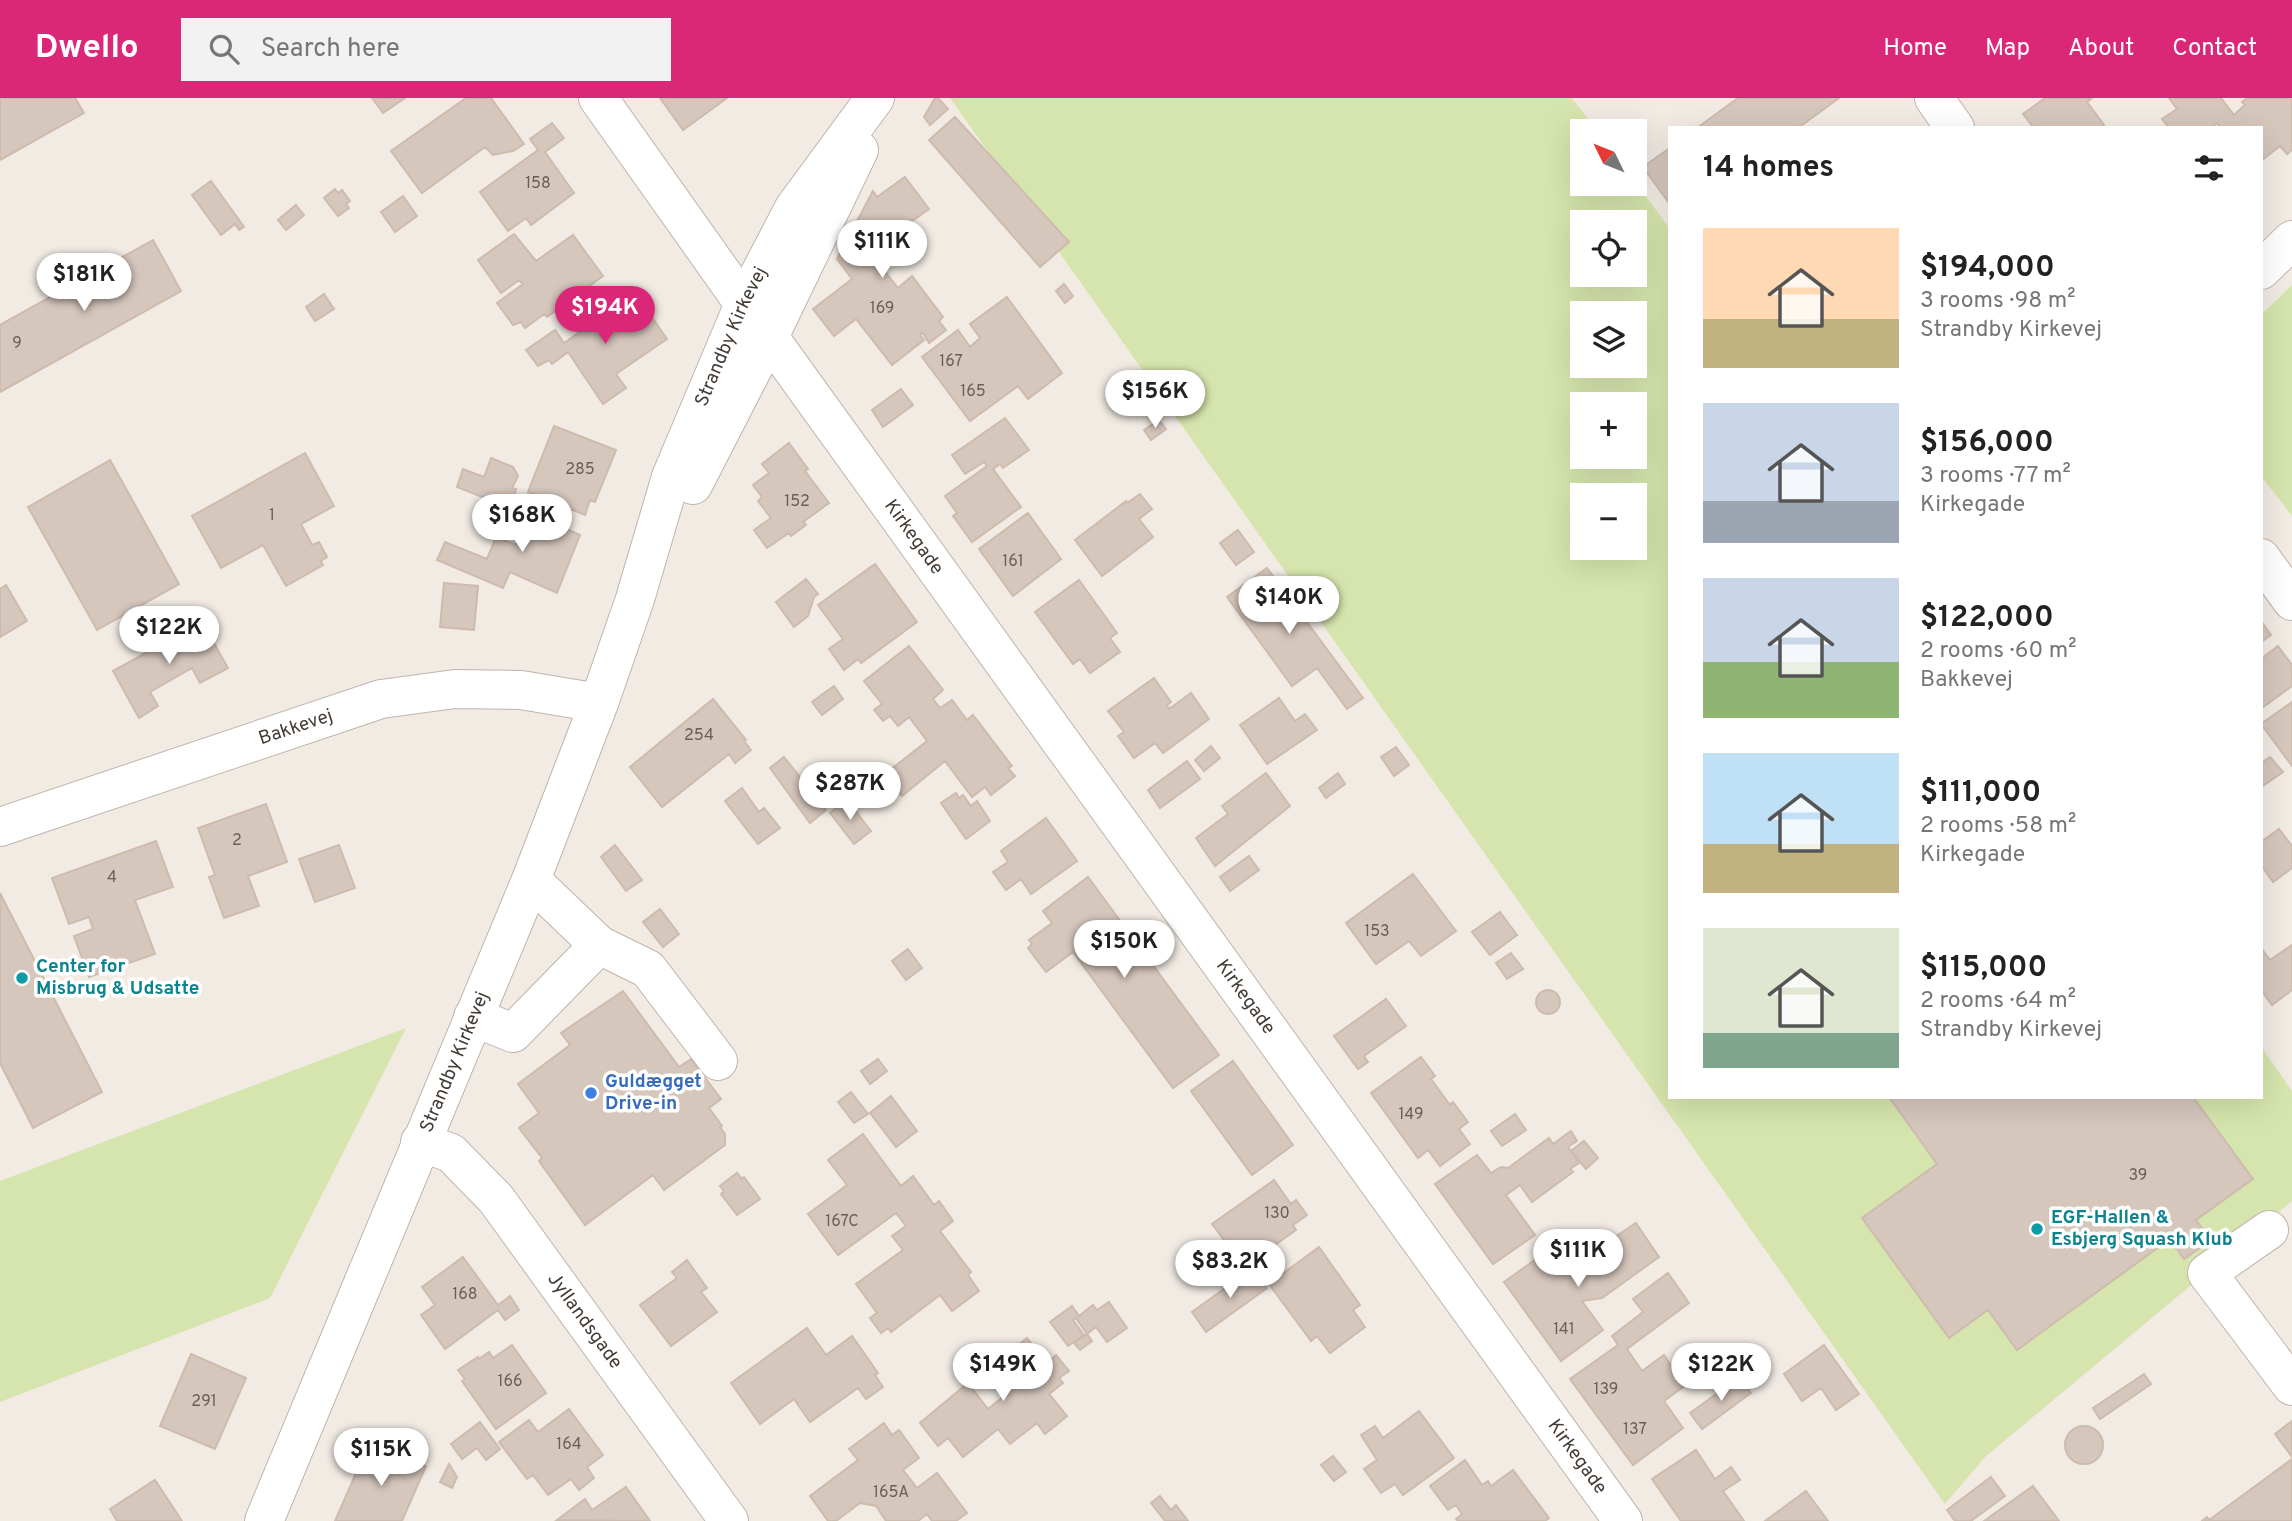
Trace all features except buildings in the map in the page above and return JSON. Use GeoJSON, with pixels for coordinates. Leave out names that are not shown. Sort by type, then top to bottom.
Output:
{"type":"FeatureCollection","features":[{"type":"Feature","properties":{"kind":"street"},"geometry":{"type":"LineString","coordinates":[[598,98],[744,304]]}},
{"type":"Feature","properties":{"kind":"street","name":"Strandby Kirkevej"},"geometry":{"type":"LineString","coordinates":[[264,1521],[531,880],[599,703],[635,599],[671,477],[744,304],[794,208],[874,98]]}},
{"type":"Feature","properties":{"kind":"street","name":"Strandby Kirkevej"},"geometry":{"type":"LineString","coordinates":[[635,599],[769,337],[884,98]]}},
{"type":"Feature","properties":{"kind":"street"},"geometry":{"type":"LineString","coordinates":[[1934,98],[1954,126]]}},
{"type":"Feature","properties":{"kind":"street"},"geometry":{"type":"LineString","coordinates":[[2263,268],[2292,240]]}},
{"type":"Feature","properties":{"kind":"street","name":"Kirkegade"},"geometry":{"type":"LineString","coordinates":[[769,337],[1623,1521]]}},
{"type":"Feature","properties":{"kind":"street"},"geometry":{"type":"LineString","coordinates":[[2263,561],[2292,601]]}},
{"type":"Feature","properties":{"kind":"street","name":"Bakkevej"},"geometry":{"type":"LineString","coordinates":[[1,824],[381,699],[455,690],[521,690],[599,703]]}},
{"type":"Feature","properties":{"kind":"street"},"geometry":{"type":"LineString","coordinates":[[531,880],[599,945],[648,969],[718,1061]]}},
{"type":"Feature","properties":{"kind":"street"},"geometry":{"type":"LineString","coordinates":[[473,1017],[513,1033],[599,945]]}},
{"type":"Feature","properties":{"kind":"street","name":"Jyllandsgade"},"geometry":{"type":"LineString","coordinates":[[420,1142],[451,1153],[496,1199],[729,1521]]}},
{"type":"Feature","properties":{"kind":"street"},"geometry":{"type":"LineString","coordinates":[[2269,1230],[2207,1273],[2292,1386]]}},
{"type":"Feature","properties":{"kind":"green space"},"geometry":{"type":"Polygon","coordinates":[[[950,98],[1572,98],[1588,119],[1570,119],[1570,196],[1646,196],[1668,227],[1668,1099],[2263,1099],[2263,1049],[2292,1091],[2292,1201],[1986,1456],[1945,1504],[950,98]]]}},
{"type":"Feature","properties":{"kind":"green space"},"geometry":{"type":"Polygon","coordinates":[[[2292,285],[2292,516],[2263,479],[2263,313],[2292,285]]]}},
{"type":"Feature","properties":{"kind":"green space"},"geometry":{"type":"Polygon","coordinates":[[[406,1028],[270,1298],[0,1402],[0,1181],[406,1028]]]}},
{"type":"Feature","properties":{"kind":"place","name":"Center for Misbrug & Udsatte"},"geometry":{"type":"Point","coordinates":[22,978]}},
{"type":"Feature","properties":{"kind":"place","name":"Guldægget Drive-in"},"geometry":{"type":"Point","coordinates":[591,1093]}},
{"type":"Feature","properties":{"kind":"place","name":"EGF-Hallen & Esbjerg Squash Klub"},"geometry":{"type":"Point","coordinates":[2037,1229]}}]}
